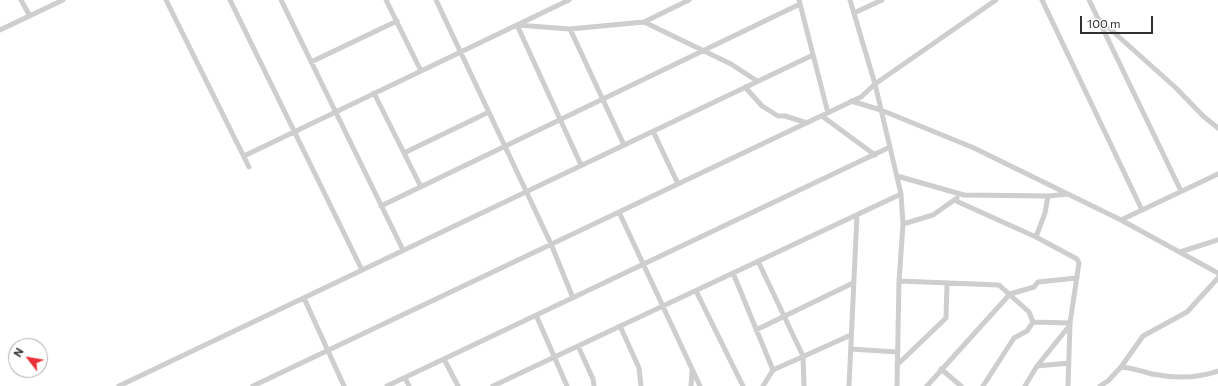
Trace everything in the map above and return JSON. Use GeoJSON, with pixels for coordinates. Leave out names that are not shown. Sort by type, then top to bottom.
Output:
{"type":"FeatureCollection","features":[{"type":"Feature","properties":{"kind":"street"},"geometry":{"type":"LineString","coordinates":[[21,0],[30,16]]}},
{"type":"Feature","properties":{"kind":"street"},"geometry":{"type":"LineString","coordinates":[[0,30],[63,0]]}},
{"type":"Feature","properties":{"kind":"street"},"geometry":{"type":"LineString","coordinates":[[166,0],[249,167]]}},
{"type":"Feature","properties":{"kind":"street"},"geometry":{"type":"LineString","coordinates":[[230,0],[362,270]]}},
{"type":"Feature","properties":{"kind":"street"},"geometry":{"type":"LineString","coordinates":[[280,0],[403,250]]}},
{"type":"Feature","properties":{"kind":"street"},"geometry":{"type":"LineString","coordinates":[[386,0],[421,71]]}},
{"type":"Feature","properties":{"kind":"street"},"geometry":{"type":"LineString","coordinates":[[436,0],[551,244],[573,298]]}},
{"type":"Feature","properties":{"kind":"street"},"geometry":{"type":"LineString","coordinates":[[244,156],[517,25],[561,2],[569,0]]}},
{"type":"Feature","properties":{"kind":"street"},"geometry":{"type":"LineString","coordinates":[[517,25],[570,29],[644,22],[688,0]]}},
{"type":"Feature","properties":{"kind":"street"},"geometry":{"type":"LineString","coordinates":[[850,0],[875,84],[901,194],[903,224],[899,281],[896,386]]}},
{"type":"Feature","properties":{"kind":"street"},"geometry":{"type":"LineString","coordinates":[[854,14],[882,0]]}},
{"type":"Feature","properties":{"kind":"street"},"geometry":{"type":"LineString","coordinates":[[253,386],[860,97],[875,84],[996,0]]}},
{"type":"Feature","properties":{"kind":"street"},"geometry":{"type":"LineString","coordinates":[[1042,0],[1142,210]]}},
{"type":"Feature","properties":{"kind":"street"},"geometry":{"type":"LineString","coordinates":[[1089,0],[1182,191]]}},
{"type":"Feature","properties":{"kind":"street"},"geometry":{"type":"LineString","coordinates":[[381,206],[703,51],[799,2],[828,113]]}},
{"type":"Feature","properties":{"kind":"street"},"geometry":{"type":"LineString","coordinates":[[1098,17],[1176,88],[1203,116],[1218,128]]}},
{"type":"Feature","properties":{"kind":"street"},"geometry":{"type":"LineString","coordinates":[[311,62],[397,21]]}},
{"type":"Feature","properties":{"kind":"street"},"geometry":{"type":"LineString","coordinates":[[644,22],[731,64],[757,81]]}},
{"type":"Feature","properties":{"kind":"street"},"geometry":{"type":"LineString","coordinates":[[517,25],[581,165]]}},
{"type":"Feature","properties":{"kind":"street"},"geometry":{"type":"LineString","coordinates":[[570,29],[624,145]]}},
{"type":"Feature","properties":{"kind":"street"},"geometry":{"type":"LineString","coordinates":[[119,386],[813,54]]}},
{"type":"Feature","properties":{"kind":"street"},"geometry":{"type":"LineString","coordinates":[[745,87],[762,106],[778,116],[785,116],[807,123]]}},
{"type":"Feature","properties":{"kind":"street"},"geometry":{"type":"LineString","coordinates":[[374,93],[421,187]]}},
{"type":"Feature","properties":{"kind":"street"},"geometry":{"type":"LineString","coordinates":[[851,101],[881,110],[974,148],[1121,220],[1218,273]]}},
{"type":"Feature","properties":{"kind":"street"},"geometry":{"type":"LineString","coordinates":[[404,154],[489,112]]}},
{"type":"Feature","properties":{"kind":"street"},"geometry":{"type":"LineString","coordinates":[[822,116],[875,155]]}},
{"type":"Feature","properties":{"kind":"street"},"geometry":{"type":"LineString","coordinates":[[653,131],[678,184]]}},
{"type":"Feature","properties":{"kind":"street"},"geometry":{"type":"LineString","coordinates":[[387,386],[890,147]]}},
{"type":"Feature","properties":{"kind":"street"},"geometry":{"type":"LineString","coordinates":[[1121,220],[1218,174]]}},
{"type":"Feature","properties":{"kind":"street"},"geometry":{"type":"LineString","coordinates":[[897,176],[964,195],[1048,196],[1068,194]]}},
{"type":"Feature","properties":{"kind":"street"},"geometry":{"type":"LineString","coordinates":[[493,386],[901,194]]}},
{"type":"Feature","properties":{"kind":"street"},"geometry":{"type":"LineString","coordinates":[[903,224],[933,215],[954,200],[964,195]]}},
{"type":"Feature","properties":{"kind":"street"},"geometry":{"type":"LineString","coordinates":[[1036,237],[1045,213],[1048,196]]}},
{"type":"Feature","properties":{"kind":"street"},"geometry":{"type":"LineString","coordinates":[[954,200],[1036,237],[1077,259],[1079,263],[1070,324],[1068,386]]}},
{"type":"Feature","properties":{"kind":"street"},"geometry":{"type":"LineString","coordinates":[[619,212],[700,386]]}},
{"type":"Feature","properties":{"kind":"street"},"geometry":{"type":"LineString","coordinates":[[849,386],[857,215]]}},
{"type":"Feature","properties":{"kind":"street"},"geometry":{"type":"LineString","coordinates":[[1180,252],[1218,240]]}},
{"type":"Feature","properties":{"kind":"street"},"geometry":{"type":"LineString","coordinates":[[758,261],[803,356],[804,386]]}},
{"type":"Feature","properties":{"kind":"street"},"geometry":{"type":"LineString","coordinates":[[733,273],[773,370]]}},
{"type":"Feature","properties":{"kind":"street"},"geometry":{"type":"LineString","coordinates":[[927,386],[1010,294],[1034,287],[1038,282],[1077,278]]}},
{"type":"Feature","properties":{"kind":"street"},"geometry":{"type":"LineString","coordinates":[[1100,386],[1108,381],[1121,367],[1143,336],[1187,312],[1218,278]]}},
{"type":"Feature","properties":{"kind":"street"},"geometry":{"type":"LineString","coordinates":[[899,281],[999,284],[1029,312],[1033,322]]}},
{"type":"Feature","properties":{"kind":"street"},"geometry":{"type":"LineString","coordinates":[[756,330],[853,283]]}},
{"type":"Feature","properties":{"kind":"street"},"geometry":{"type":"LineString","coordinates":[[897,365],[946,318],[947,283]]}},
{"type":"Feature","properties":{"kind":"street"},"geometry":{"type":"LineString","coordinates":[[696,291],[743,386]]}},
{"type":"Feature","properties":{"kind":"street"},"geometry":{"type":"LineString","coordinates":[[304,298],[344,386]]}},
{"type":"Feature","properties":{"kind":"street"},"geometry":{"type":"LineString","coordinates":[[536,315],[568,386]]}},
{"type":"Feature","properties":{"kind":"street"},"geometry":{"type":"LineString","coordinates":[[1033,322],[1070,324]]}},
{"type":"Feature","properties":{"kind":"street"},"geometry":{"type":"LineString","coordinates":[[983,386],[1014,338],[1027,331],[1033,322]]}},
{"type":"Feature","properties":{"kind":"street"},"geometry":{"type":"LineString","coordinates":[[1025,386],[1037,366],[1070,324]]}},
{"type":"Feature","properties":{"kind":"street"},"geometry":{"type":"LineString","coordinates":[[620,326],[639,368],[641,386]]}},
{"type":"Feature","properties":{"kind":"street"},"geometry":{"type":"LineString","coordinates":[[763,386],[773,370],[851,335]]}},
{"type":"Feature","properties":{"kind":"street"},"geometry":{"type":"LineString","coordinates":[[578,346],[593,379],[594,386]]}},
{"type":"Feature","properties":{"kind":"street"},"geometry":{"type":"LineString","coordinates":[[851,349],[898,352]]}},
{"type":"Feature","properties":{"kind":"street"},"geometry":{"type":"LineString","coordinates":[[444,359],[458,386]]}},
{"type":"Feature","properties":{"kind":"street"},"geometry":{"type":"LineString","coordinates":[[1037,366],[1069,363]]}},
{"type":"Feature","properties":{"kind":"street"},"geometry":{"type":"LineString","coordinates":[[1121,367],[1133,368],[1152,374],[1181,376],[1206,376],[1218,371]]}},
{"type":"Feature","properties":{"kind":"street"},"geometry":{"type":"LineString","coordinates":[[941,369],[961,386]]}},
{"type":"Feature","properties":{"kind":"street"},"geometry":{"type":"LineString","coordinates":[[691,386],[692,370]]}},
{"type":"Feature","properties":{"kind":"street"},"geometry":{"type":"LineString","coordinates":[[405,378],[409,386]]}}]}
